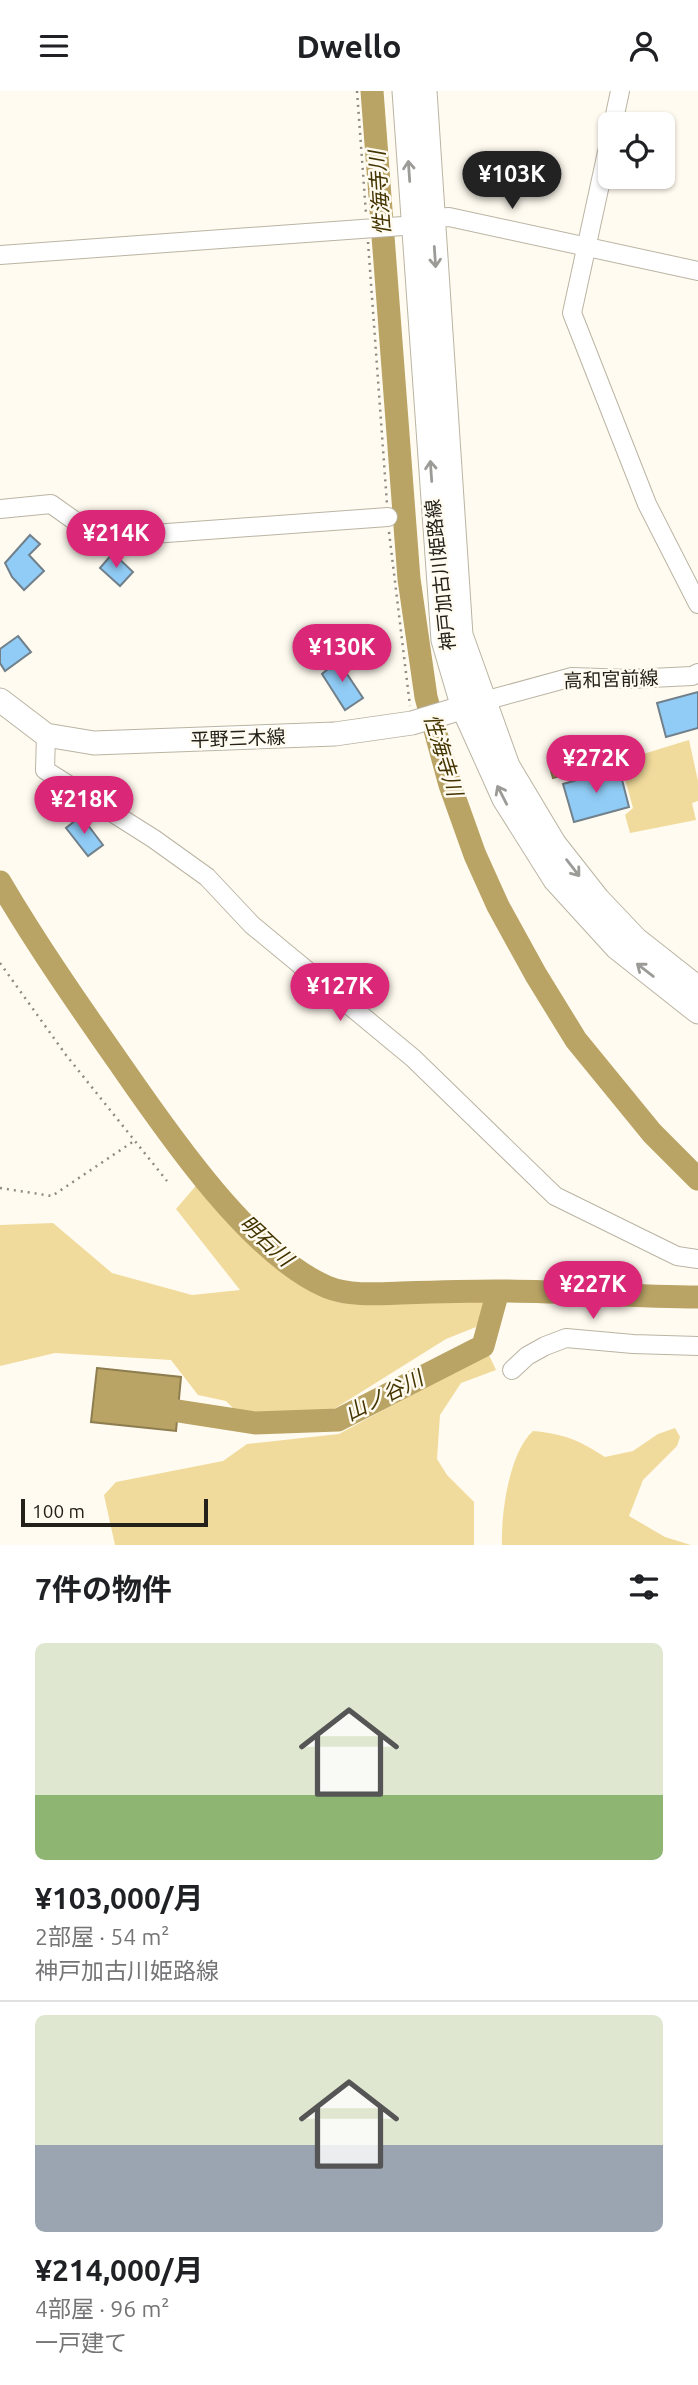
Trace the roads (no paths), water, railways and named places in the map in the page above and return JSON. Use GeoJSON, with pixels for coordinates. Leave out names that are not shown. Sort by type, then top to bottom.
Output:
{"type":"FeatureCollection","features":[{"type":"Feature","properties":{"kind":"main road","name":"神戸加古川姫路線"},"geometry":{"type":"LineString","coordinates":[[404,91],[416,222],[443,640],[463,707],[504,799],[555,880],[617,948],[698,1012]]}},
{"type":"Feature","properties":{"kind":"main road","name":"神戸加古川姫路線"},"geometry":{"type":"LineString","coordinates":[[416,222],[425,91]]}},
{"type":"Feature","properties":{"kind":"main road","name":"平野三木線"},"geometry":{"type":"LineString","coordinates":[[0,701],[46,734],[94,743],[335,734],[412,723],[463,707]]}},
{"type":"Feature","properties":{"kind":"main road","name":"神戸加古川姫路線"},"geometry":{"type":"LineString","coordinates":[[463,707],[508,765],[554,843],[598,899],[636,939],[698,988]]}},
{"type":"Feature","properties":{"kind":"street"},"geometry":{"type":"LineString","coordinates":[[616,112],[620,91]]}},
{"type":"Feature","properties":{"kind":"street"},"geometry":{"type":"LineString","coordinates":[[599,189],[572,313],[647,504],[698,604]]}},
{"type":"Feature","properties":{"kind":"street"},"geometry":{"type":"LineString","coordinates":[[0,255],[367,229],[449,217],[698,271]]}},
{"type":"Feature","properties":{"kind":"street"},"geometry":{"type":"LineString","coordinates":[[0,509],[51,504],[82,526],[112,537],[388,517]]}},
{"type":"Feature","properties":{"kind":"street","name":"高和宮前線"},"geometry":{"type":"LineString","coordinates":[[463,707],[572,677],[631,679],[698,673]]}},
{"type":"Feature","properties":{"kind":"street"},"geometry":{"type":"LineString","coordinates":[[46,734],[45,770],[154,839],[207,877],[252,925],[413,1058],[555,1196],[677,1256],[698,1259]]}},
{"type":"Feature","properties":{"kind":"street"},"geometry":{"type":"LineString","coordinates":[[512,1370],[536,1351],[566,1338],[698,1346]]}},
{"type":"Feature","properties":{"kind":"waterway","name":"性海寺川"},"geometry":{"type":"LineString","coordinates":[[372,91],[409,579],[426,697],[450,785],[475,855],[498,906],[576,1040],[652,1133],[698,1179]]}},
{"type":"Feature","properties":{"kind":"waterway","name":"明石川"},"geometry":{"type":"LineString","coordinates":[[0,882],[73,997],[186,1156],[240,1220],[298,1271],[327,1287],[363,1294],[496,1291],[698,1297]]}},
{"type":"Feature","properties":{"kind":"waterway","name":"山ノ谷川"},"geometry":{"type":"LineString","coordinates":[[146,1406],[255,1423],[338,1420],[483,1346],[498,1291]]}}]}
